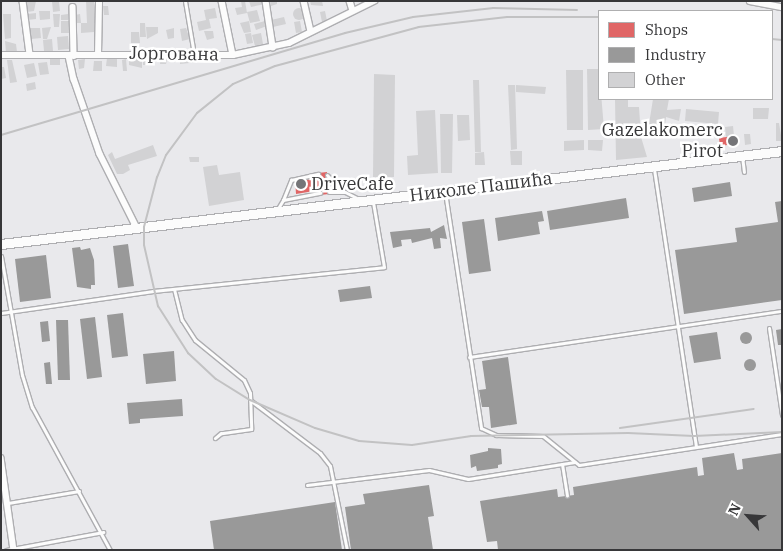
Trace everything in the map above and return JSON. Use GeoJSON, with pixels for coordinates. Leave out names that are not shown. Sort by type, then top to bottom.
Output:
{"type":"FeatureCollection","features":[{"type":"Feature","properties":{"kind":"main road","name":"Николе Пашића"},"geometry":{"type":"LineString","coordinates":[[1,244],[782,150]]}},
{"type":"Feature","properties":{"kind":"street"},"geometry":{"type":"LineString","coordinates":[[23,1],[30,54]]}},
{"type":"Feature","properties":{"kind":"street"},"geometry":{"type":"LineString","coordinates":[[98,55],[99,1]]}},
{"type":"Feature","properties":{"kind":"street"},"geometry":{"type":"LineString","coordinates":[[222,1],[233,55]]}},
{"type":"Feature","properties":{"kind":"street"},"geometry":{"type":"LineString","coordinates":[[266,1],[273,47]]}},
{"type":"Feature","properties":{"kind":"street"},"geometry":{"type":"LineString","coordinates":[[304,1],[312,31]]}},
{"type":"Feature","properties":{"kind":"street"},"geometry":{"type":"LineString","coordinates":[[350,1],[353,11]]}},
{"type":"Feature","properties":{"kind":"street","name":"Јоргована"},"geometry":{"type":"LineString","coordinates":[[1,55],[233,55],[273,47],[312,31],[374,1]]}},
{"type":"Feature","properties":{"kind":"street"},"geometry":{"type":"LineString","coordinates":[[750,1],[782,7]]}},
{"type":"Feature","properties":{"kind":"street"},"geometry":{"type":"LineString","coordinates":[[73,7],[72,56],[74,79],[100,154],[137,228]]}},
{"type":"Feature","properties":{"kind":"street"},"geometry":{"type":"LineString","coordinates":[[1,458],[14,549]]}},
{"type":"Feature","properties":{"kind":"lane"},"geometry":{"type":"LineString","coordinates":[[184,1],[194,54]]}},
{"type":"Feature","properties":{"kind":"lane"},"geometry":{"type":"LineString","coordinates":[[742,155],[744,172]]}},
{"type":"Feature","properties":{"kind":"lane"},"geometry":{"type":"LineString","coordinates":[[654,166],[696,447]]}},
{"type":"Feature","properties":{"kind":"lane"},"geometry":{"type":"LineString","coordinates":[[276,211],[283,200],[291,180],[318,174]]}},
{"type":"Feature","properties":{"kind":"lane"},"geometry":{"type":"LineString","coordinates":[[327,175],[345,192],[361,201]]}},
{"type":"Feature","properties":{"kind":"lane"},"geometry":{"type":"LineString","coordinates":[[445,191],[481,428],[496,435],[543,436],[579,465]]}},
{"type":"Feature","properties":{"kind":"lane"},"geometry":{"type":"LineString","coordinates":[[329,192],[345,192]]}},
{"type":"Feature","properties":{"kind":"lane"},"geometry":{"type":"LineString","coordinates":[[283,200],[320,193]]}},
{"type":"Feature","properties":{"kind":"lane"},"geometry":{"type":"LineString","coordinates":[[1,313],[174,289],[384,267],[373,200]]}},
{"type":"Feature","properties":{"kind":"lane"},"geometry":{"type":"LineString","coordinates":[[1,256],[22,375],[32,407],[102,532],[110,550]]}},
{"type":"Feature","properties":{"kind":"lane"},"geometry":{"type":"LineString","coordinates":[[174,289],[182,320],[195,340],[244,380],[250,400],[251,429],[221,433],[215,438]]}},
{"type":"Feature","properties":{"kind":"lane"},"geometry":{"type":"LineString","coordinates":[[469,357],[678,328],[782,311]]}},
{"type":"Feature","properties":{"kind":"lane"},"geometry":{"type":"LineString","coordinates":[[769,328],[782,415]]}},
{"type":"Feature","properties":{"kind":"lane"},"geometry":{"type":"LineString","coordinates":[[250,400],[320,453],[330,466],[335,481],[347,550]]}},
{"type":"Feature","properties":{"kind":"lane"},"geometry":{"type":"LineString","coordinates":[[307,484],[429,470],[468,479],[574,461],[579,465],[782,434]]}},
{"type":"Feature","properties":{"kind":"lane"},"geometry":{"type":"LineString","coordinates":[[562,464],[567,496]]}},
{"type":"Feature","properties":{"kind":"lane"},"geometry":{"type":"LineString","coordinates":[[8,503],[79,491]]}},
{"type":"Feature","properties":{"kind":"lane"},"geometry":{"type":"LineString","coordinates":[[6,550],[102,532]]}},
{"type":"Feature","properties":{"kind":"building: Shops"},"geometry":{"type":"Polygon","coordinates":[[[734,136],[735,144],[720,146],[719,138],[734,136]]]}},
{"type":"Feature","properties":{"kind":"building: Shops"},"geometry":{"type":"Polygon","coordinates":[[[327,172],[329,194],[320,195],[320,190],[296,194],[295,179],[318,180],[318,173],[327,172]]]}},
{"type":"Feature","properties":{"kind":"building: Industry"},"geometry":{"type":"Polygon","coordinates":[[[730,182],[732,196],[694,202],[692,188],[730,182]]]}},
{"type":"Feature","properties":{"kind":"building: Industry"},"geometry":{"type":"Polygon","coordinates":[[[626,198],[629,218],[550,230],[547,211],[626,198]]]}},
{"type":"Feature","properties":{"kind":"building: Industry"},"geometry":{"type":"Polygon","coordinates":[[[782,201],[782,300],[684,314],[675,250],[737,242],[735,228],[778,222],[775,202],[782,201]]]}},
{"type":"Feature","properties":{"kind":"building: Industry"},"geometry":{"type":"Polygon","coordinates":[[[542,211],[544,221],[538,222],[540,234],[498,241],[495,218],[542,211]]]}},
{"type":"Feature","properties":{"kind":"building: Industry"},"geometry":{"type":"Polygon","coordinates":[[[484,219],[491,271],[469,274],[462,222],[484,219]]]}},
{"type":"Feature","properties":{"kind":"building: Industry"},"geometry":{"type":"Polygon","coordinates":[[[444,225],[447,239],[440,238],[441,248],[434,249],[432,238],[412,243],[411,239],[401,240],[402,246],[393,248],[390,232],[430,228],[431,232],[444,225]]]}},
{"type":"Feature","properties":{"kind":"building: Industry"},"geometry":{"type":"Polygon","coordinates":[[[128,244],[134,286],[118,288],[113,246],[128,244]]]}},
{"type":"Feature","properties":{"kind":"building: Industry"},"geometry":{"type":"Polygon","coordinates":[[[80,247],[81,250],[90,248],[94,260],[95,285],[91,285],[91,289],[77,287],[72,248],[80,247]]]}},
{"type":"Feature","properties":{"kind":"building: Industry"},"geometry":{"type":"Polygon","coordinates":[[[46,255],[51,298],[20,302],[15,259],[46,255]]]}},
{"type":"Feature","properties":{"kind":"building: Industry"},"geometry":{"type":"Polygon","coordinates":[[[370,286],[372,298],[340,302],[338,290],[370,286]]]}},
{"type":"Feature","properties":{"kind":"building: Industry"},"geometry":{"type":"Polygon","coordinates":[[[123,313],[128,356],[112,358],[107,315],[123,313]]]}},
{"type":"Feature","properties":{"kind":"building: Industry"},"geometry":{"type":"Polygon","coordinates":[[[95,317],[102,377],[87,379],[80,319],[95,317]]]}},
{"type":"Feature","properties":{"kind":"building: Industry"},"geometry":{"type":"Polygon","coordinates":[[[56,320],[68,320],[70,380],[58,380],[56,320]]]}},
{"type":"Feature","properties":{"kind":"building: Industry"},"geometry":{"type":"Polygon","coordinates":[[[48,321],[50,341],[42,342],[40,322],[48,321]]]}},
{"type":"Feature","properties":{"kind":"building: Industry"},"geometry":{"type":"Polygon","coordinates":[[[782,329],[782,345],[778,345],[776,330],[782,329]]]}},
{"type":"Feature","properties":{"kind":"building: Industry"},"geometry":{"type":"Polygon","coordinates":[[[717,332],[721,359],[694,363],[689,336],[717,332]]]}},
{"type":"Feature","properties":{"kind":"building: Industry"},"geometry":{"type":"Polygon","coordinates":[[[746,332],[752,338],[746,344],[740,338],[746,332]]]}},
{"type":"Feature","properties":{"kind":"building: Industry"},"geometry":{"type":"Polygon","coordinates":[[[174,351],[176,381],[146,384],[143,354],[174,351]]]}},
{"type":"Feature","properties":{"kind":"building: Industry"},"geometry":{"type":"Polygon","coordinates":[[[508,357],[517,424],[491,428],[489,407],[482,407],[479,390],[486,389],[482,361],[508,357]]]}},
{"type":"Feature","properties":{"kind":"building: Industry"},"geometry":{"type":"Polygon","coordinates":[[[750,359],[756,365],[750,371],[744,365],[750,359]]]}},
{"type":"Feature","properties":{"kind":"building: Industry"},"geometry":{"type":"Polygon","coordinates":[[[50,362],[52,384],[46,384],[44,363],[50,362]]]}},
{"type":"Feature","properties":{"kind":"building: Industry"},"geometry":{"type":"Polygon","coordinates":[[[182,399],[183,416],[140,419],[140,423],[129,424],[127,403],[182,399]]]}},
{"type":"Feature","properties":{"kind":"building: Industry"},"geometry":{"type":"Polygon","coordinates":[[[488,448],[501,449],[502,464],[498,465],[498,468],[477,471],[476,466],[471,468],[470,455],[488,451],[488,448]]]}},
{"type":"Feature","properties":{"kind":"building: Industry"},"geometry":{"type":"Polygon","coordinates":[[[734,453],[737,470],[743,469],[742,459],[782,453],[782,550],[498,550],[497,541],[487,542],[480,501],[557,489],[558,497],[574,495],[573,487],[697,467],[698,476],[704,475],[702,458],[734,453]]]}},
{"type":"Feature","properties":{"kind":"building: Industry"},"geometry":{"type":"Polygon","coordinates":[[[429,485],[434,516],[428,517],[433,550],[351,550],[345,507],[365,504],[363,494],[429,485]]]}},
{"type":"Feature","properties":{"kind":"building: Industry"},"geometry":{"type":"Polygon","coordinates":[[[335,502],[342,550],[214,550],[210,521],[335,502]]]}},
{"type":"Feature","properties":{"kind":"building: Other"},"geometry":{"type":"Polygon","coordinates":[[[26,1],[36,1],[34,11],[27,12],[26,1]]]}},
{"type":"Feature","properties":{"kind":"building: Other"},"geometry":{"type":"Polygon","coordinates":[[[52,1],[59,2],[60,11],[53,12],[52,1]]]}},
{"type":"Feature","properties":{"kind":"building: Other"},"geometry":{"type":"Polygon","coordinates":[[[86,1],[94,1],[98,22],[94,23],[94,32],[81,33],[81,23],[87,23],[86,1]]]}},
{"type":"Feature","properties":{"kind":"building: Other"},"geometry":{"type":"Polygon","coordinates":[[[241,1],[245,1],[247,13],[237,15],[235,8],[242,7],[241,1]]]}},
{"type":"Feature","properties":{"kind":"building: Other"},"geometry":{"type":"Polygon","coordinates":[[[249,1],[264,1],[265,4],[251,7],[249,1]]]}},
{"type":"Feature","properties":{"kind":"building: Other"},"geometry":{"type":"Polygon","coordinates":[[[270,1],[277,1],[277,4],[271,6],[270,1]]]}},
{"type":"Feature","properties":{"kind":"building: Other"},"geometry":{"type":"Polygon","coordinates":[[[310,1],[322,1],[323,6],[311,5],[310,1]]]}},
{"type":"Feature","properties":{"kind":"building: Other"},"geometry":{"type":"Polygon","coordinates":[[[103,6],[108,6],[109,15],[104,15],[103,6]]]}},
{"type":"Feature","properties":{"kind":"building: Other"},"geometry":{"type":"Polygon","coordinates":[[[215,8],[217,18],[209,19],[211,28],[199,31],[197,22],[206,20],[204,10],[215,8]]]}},
{"type":"Feature","properties":{"kind":"building: Other"},"geometry":{"type":"Polygon","coordinates":[[[301,8],[304,9],[304,19],[297,20],[294,19],[293,12],[294,9],[301,8]]]}},
{"type":"Feature","properties":{"kind":"building: Other"},"geometry":{"type":"Polygon","coordinates":[[[257,10],[260,21],[250,23],[247,12],[257,10]]]}},
{"type":"Feature","properties":{"kind":"building: Other"},"geometry":{"type":"Polygon","coordinates":[[[39,11],[50,11],[50,19],[40,20],[39,11]]]}},
{"type":"Feature","properties":{"kind":"building: Other"},"geometry":{"type":"Polygon","coordinates":[[[325,11],[327,21],[322,22],[320,12],[325,11]]]}},
{"type":"Feature","properties":{"kind":"building: Other"},"geometry":{"type":"Polygon","coordinates":[[[36,13],[36,19],[27,20],[27,14],[36,13]]]}},
{"type":"Feature","properties":{"kind":"building: Other"},"geometry":{"type":"Polygon","coordinates":[[[3,14],[11,14],[11,38],[5,39],[3,14]]]}},
{"type":"Feature","properties":{"kind":"building: Other"},"geometry":{"type":"Polygon","coordinates":[[[53,14],[60,14],[59,27],[54,27],[53,14]]]}},
{"type":"Feature","properties":{"kind":"building: Other"},"geometry":{"type":"Polygon","coordinates":[[[68,14],[68,20],[61,20],[61,15],[68,14]]]}},
{"type":"Feature","properties":{"kind":"building: Other"},"geometry":{"type":"Polygon","coordinates":[[[80,14],[81,23],[76,23],[75,15],[80,14]]]}},
{"type":"Feature","properties":{"kind":"building: Other"},"geometry":{"type":"Polygon","coordinates":[[[284,17],[286,24],[273,27],[271,20],[284,17]]]}},
{"type":"Feature","properties":{"kind":"building: Other"},"geometry":{"type":"Polygon","coordinates":[[[61,21],[72,21],[70,33],[61,33],[61,21]]]}},
{"type":"Feature","properties":{"kind":"building: Other"},"geometry":{"type":"Polygon","coordinates":[[[249,21],[251,32],[244,33],[240,23],[249,21]]]}},
{"type":"Feature","properties":{"kind":"building: Other"},"geometry":{"type":"Polygon","coordinates":[[[265,21],[267,26],[256,30],[254,24],[265,21]]]}},
{"type":"Feature","properties":{"kind":"building: Other"},"geometry":{"type":"Polygon","coordinates":[[[300,21],[302,32],[296,33],[294,22],[300,21]]]}},
{"type":"Feature","properties":{"kind":"building: Other"},"geometry":{"type":"Polygon","coordinates":[[[140,23],[145,23],[146,37],[140,37],[140,23]]]}},
{"type":"Feature","properties":{"kind":"building: Other"},"geometry":{"type":"Polygon","coordinates":[[[51,27],[47,39],[43,39],[42,28],[51,27]]]}},
{"type":"Feature","properties":{"kind":"building: Other"},"geometry":{"type":"Polygon","coordinates":[[[146,27],[158,27],[158,33],[147,39],[146,27]]]}},
{"type":"Feature","properties":{"kind":"building: Other"},"geometry":{"type":"Polygon","coordinates":[[[30,28],[40,28],[41,38],[31,39],[30,28]]]}},
{"type":"Feature","properties":{"kind":"building: Other"},"geometry":{"type":"Polygon","coordinates":[[[174,28],[174,38],[168,39],[166,30],[174,28]]]}},
{"type":"Feature","properties":{"kind":"building: Other"},"geometry":{"type":"Polygon","coordinates":[[[186,28],[190,39],[182,41],[180,29],[186,28]]]}},
{"type":"Feature","properties":{"kind":"building: Other"},"geometry":{"type":"Polygon","coordinates":[[[204,31],[213,31],[214,38],[207,40],[204,31]]]}},
{"type":"Feature","properties":{"kind":"building: Other"},"geometry":{"type":"Polygon","coordinates":[[[131,32],[139,32],[140,43],[131,43],[131,32]]]}},
{"type":"Feature","properties":{"kind":"building: Other"},"geometry":{"type":"Polygon","coordinates":[[[251,33],[253,43],[247,44],[245,34],[251,33]]]}},
{"type":"Feature","properties":{"kind":"building: Other"},"geometry":{"type":"Polygon","coordinates":[[[261,33],[263,44],[255,46],[252,35],[261,33]]]}},
{"type":"Feature","properties":{"kind":"building: Other"},"geometry":{"type":"Polygon","coordinates":[[[68,36],[69,49],[58,50],[57,37],[68,36]]]}},
{"type":"Feature","properties":{"kind":"building: Other"},"geometry":{"type":"Polygon","coordinates":[[[52,39],[53,51],[44,51],[43,40],[52,39]]]}},
{"type":"Feature","properties":{"kind":"building: Other"},"geometry":{"type":"Polygon","coordinates":[[[5,41],[16,44],[17,52],[6,53],[5,41]]]}},
{"type":"Feature","properties":{"kind":"building: Other"},"geometry":{"type":"Polygon","coordinates":[[[142,55],[142,68],[129,65],[129,57],[142,55]]]}},
{"type":"Feature","properties":{"kind":"building: Other"},"geometry":{"type":"Polygon","coordinates":[[[143,55],[154,55],[154,65],[143,65],[143,55]]]}},
{"type":"Feature","properties":{"kind":"building: Other"},"geometry":{"type":"Polygon","coordinates":[[[161,55],[168,56],[166,64],[160,64],[161,55]]]}},
{"type":"Feature","properties":{"kind":"building: Other"},"geometry":{"type":"Polygon","coordinates":[[[180,56],[199,57],[199,62],[180,64],[180,56]]]}},
{"type":"Feature","properties":{"kind":"building: Other"},"geometry":{"type":"Polygon","coordinates":[[[107,58],[117,58],[117,67],[106,66],[107,58]]]}},
{"type":"Feature","properties":{"kind":"building: Other"},"geometry":{"type":"Polygon","coordinates":[[[50,59],[60,59],[60,65],[50,65],[50,59]]]}},
{"type":"Feature","properties":{"kind":"building: Other"},"geometry":{"type":"Polygon","coordinates":[[[85,59],[84,68],[79,69],[78,60],[85,59]]]}},
{"type":"Feature","properties":{"kind":"building: Other"},"geometry":{"type":"Polygon","coordinates":[[[126,59],[127,71],[123,71],[122,60],[126,59]]]}},
{"type":"Feature","properties":{"kind":"building: Other"},"geometry":{"type":"Polygon","coordinates":[[[7,60],[12,60],[17,82],[10,83],[7,60]]]}},
{"type":"Feature","properties":{"kind":"building: Other"},"geometry":{"type":"Polygon","coordinates":[[[94,61],[102,61],[102,71],[93,71],[94,61]]]}},
{"type":"Feature","properties":{"kind":"building: Other"},"geometry":{"type":"Polygon","coordinates":[[[47,62],[49,74],[40,75],[38,63],[47,62]]]}},
{"type":"Feature","properties":{"kind":"building: Other"},"geometry":{"type":"Polygon","coordinates":[[[34,63],[37,76],[27,78],[24,65],[34,63]]]}},
{"type":"Feature","properties":{"kind":"building: Other"},"geometry":{"type":"Polygon","coordinates":[[[1,67],[4,67],[6,78],[1,79],[1,67]]]}},
{"type":"Feature","properties":{"kind":"building: Other"},"geometry":{"type":"Polygon","coordinates":[[[587,69],[598,69],[598,100],[602,100],[604,129],[588,130],[587,69]]]}},
{"type":"Feature","properties":{"kind":"building: Other"},"geometry":{"type":"Polygon","coordinates":[[[566,70],[583,70],[583,130],[567,130],[566,70]]]}},
{"type":"Feature","properties":{"kind":"building: Other"},"geometry":{"type":"Polygon","coordinates":[[[374,74],[395,75],[394,177],[373,177],[374,74]]]}},
{"type":"Feature","properties":{"kind":"building: Other"},"geometry":{"type":"Polygon","coordinates":[[[473,80],[479,80],[481,152],[475,152],[473,80]]]}},
{"type":"Feature","properties":{"kind":"building: Other"},"geometry":{"type":"Polygon","coordinates":[[[35,82],[36,89],[27,91],[26,84],[35,82]]]}},
{"type":"Feature","properties":{"kind":"building: Other"},"geometry":{"type":"Polygon","coordinates":[[[508,85],[515,85],[517,149],[511,150],[508,85]]]}},
{"type":"Feature","properties":{"kind":"building: Other"},"geometry":{"type":"Polygon","coordinates":[[[516,85],[546,87],[545,94],[516,92],[516,85]]]}},
{"type":"Feature","properties":{"kind":"building: Other"},"geometry":{"type":"Polygon","coordinates":[[[615,100],[628,100],[628,107],[639,107],[641,137],[647,157],[616,160],[615,100]]]}},
{"type":"Feature","properties":{"kind":"building: Other"},"geometry":{"type":"Polygon","coordinates":[[[653,100],[669,100],[667,110],[681,109],[679,121],[666,117],[665,126],[649,124],[653,100]]]}},
{"type":"Feature","properties":{"kind":"building: Other"},"geometry":{"type":"Polygon","coordinates":[[[753,108],[769,108],[768,119],[753,119],[753,108]]]}},
{"type":"Feature","properties":{"kind":"building: Other"},"geometry":{"type":"Polygon","coordinates":[[[686,109],[719,112],[718,124],[685,121],[686,109]]]}},
{"type":"Feature","properties":{"kind":"building: Other"},"geometry":{"type":"Polygon","coordinates":[[[435,110],[438,173],[408,175],[407,156],[418,155],[416,111],[435,110]]]}},
{"type":"Feature","properties":{"kind":"building: Other"},"geometry":{"type":"Polygon","coordinates":[[[440,114],[453,114],[452,173],[441,173],[440,114]]]}},
{"type":"Feature","properties":{"kind":"building: Other"},"geometry":{"type":"Polygon","coordinates":[[[457,115],[469,115],[470,140],[458,141],[457,115]]]}},
{"type":"Feature","properties":{"kind":"building: Other"},"geometry":{"type":"Polygon","coordinates":[[[776,123],[779,123],[782,141],[776,141],[776,123]]]}},
{"type":"Feature","properties":{"kind":"building: Other"},"geometry":{"type":"Polygon","coordinates":[[[733,126],[734,136],[726,137],[725,127],[733,126]]]}},
{"type":"Feature","properties":{"kind":"building: Other"},"geometry":{"type":"Polygon","coordinates":[[[744,134],[750,134],[751,144],[745,145],[744,134]]]}},
{"type":"Feature","properties":{"kind":"building: Other"},"geometry":{"type":"Polygon","coordinates":[[[584,140],[584,150],[564,151],[564,141],[584,140]]]}},
{"type":"Feature","properties":{"kind":"building: Other"},"geometry":{"type":"Polygon","coordinates":[[[588,140],[603,140],[602,151],[588,150],[588,140]]]}},
{"type":"Feature","properties":{"kind":"building: Other"},"geometry":{"type":"Polygon","coordinates":[[[153,145],[157,156],[128,165],[130,170],[123,174],[117,174],[108,155],[112,152],[115,159],[153,145]]]}},
{"type":"Feature","properties":{"kind":"building: Other"},"geometry":{"type":"Polygon","coordinates":[[[510,151],[522,151],[522,165],[511,165],[510,151]]]}},
{"type":"Feature","properties":{"kind":"building: Other"},"geometry":{"type":"Polygon","coordinates":[[[484,152],[485,165],[475,165],[475,153],[484,152]]]}},
{"type":"Feature","properties":{"kind":"building: Other"},"geometry":{"type":"Polygon","coordinates":[[[189,157],[199,157],[199,162],[190,162],[189,157]]]}},
{"type":"Feature","properties":{"kind":"building: Other"},"geometry":{"type":"Polygon","coordinates":[[[217,165],[219,175],[240,172],[244,200],[209,206],[203,167],[217,165]]]}},
{"type":"Feature","properties":{"kind":"railway"},"geometry":{"type":"LineString","coordinates":[[1,135],[345,33],[413,17],[493,8],[577,10]]}},
{"type":"Feature","properties":{"kind":"railway"},"geometry":{"type":"LineString","coordinates":[[598,17],[507,17],[419,27],[275,66],[233,84],[197,113],[166,155],[157,177],[144,227],[144,245],[158,306],[188,353],[216,379],[250,400],[315,428],[359,441],[412,445],[471,436],[628,433],[694,436],[782,432]]}},
{"type":"Feature","properties":{"kind":"railway"},"geometry":{"type":"LineString","coordinates":[[773,39],[782,40]]}},
{"type":"Feature","properties":{"kind":"railway"},"geometry":{"type":"LineString","coordinates":[[620,428],[754,409]]}},
{"type":"Feature","properties":{"kind":"place","name":"Gazelakomerc Pirot"},"geometry":{"type":"Point","coordinates":[733,141]}},
{"type":"Feature","properties":{"kind":"place","name":"DriveCafe"},"geometry":{"type":"Point","coordinates":[301,184]}}]}
